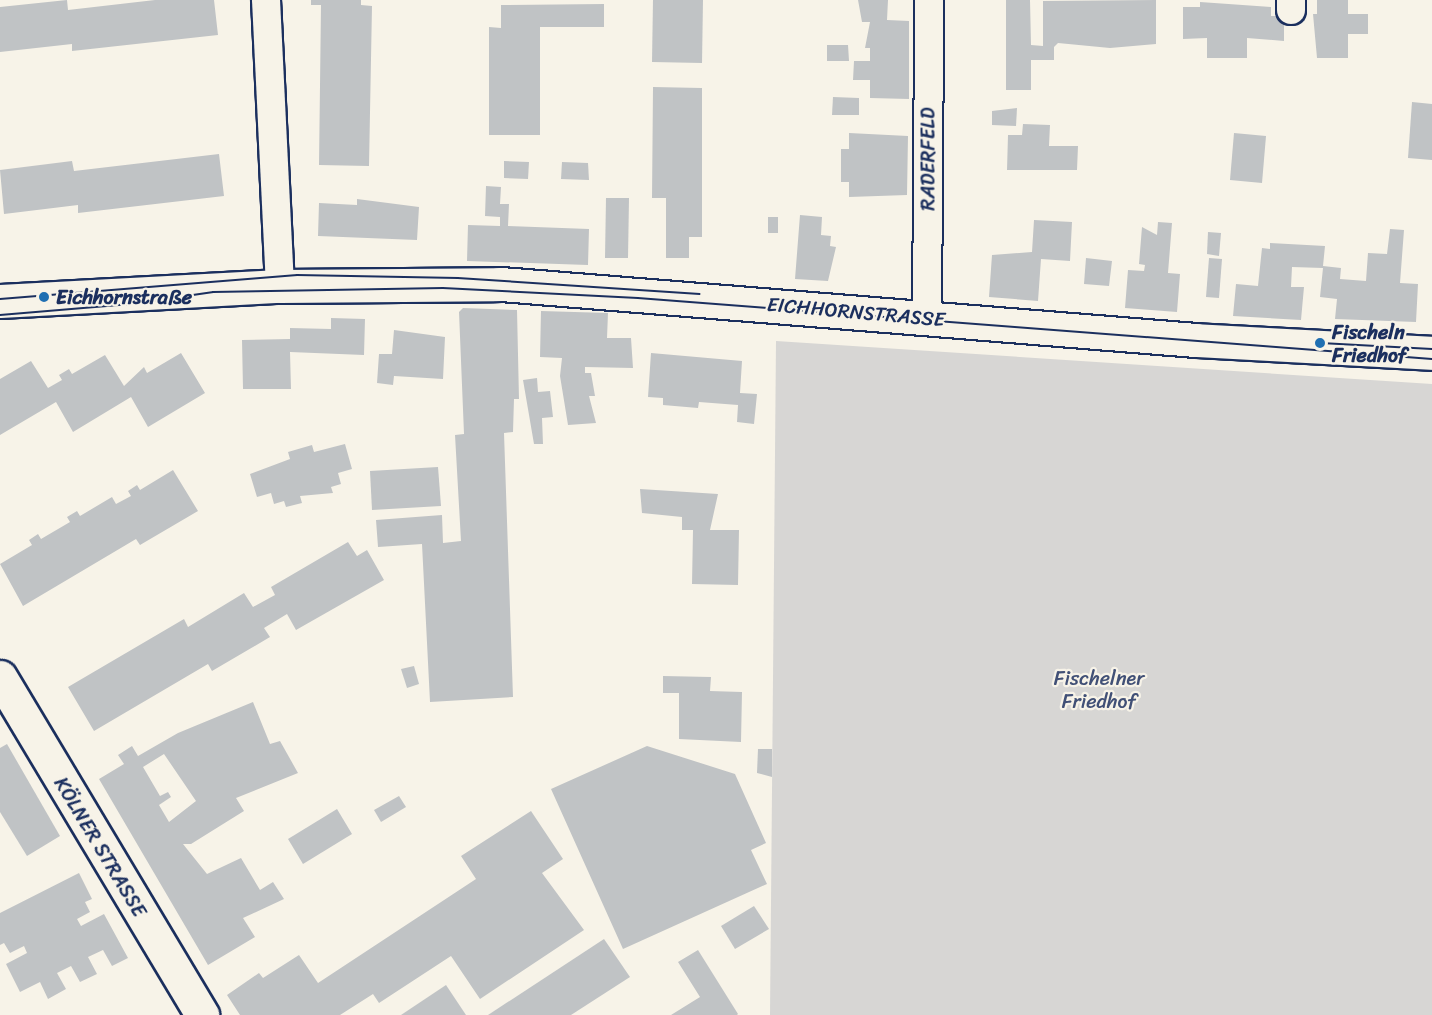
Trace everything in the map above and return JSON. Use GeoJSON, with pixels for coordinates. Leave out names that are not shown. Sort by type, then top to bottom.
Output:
{"type":"FeatureCollection","features":[{"type":"Feature","properties":{"kind":"street"},"geometry":{"type":"LineString","coordinates":[[266,0],[280,286]]}},
{"type":"Feature","properties":{"kind":"street","name":"RADERFELD"},"geometry":{"type":"LineString","coordinates":[[927,318],[929,0]]}},
{"type":"Feature","properties":{"kind":"street","name":"EICHHORNSTRASSE"},"geometry":{"type":"LineString","coordinates":[[0,301],[280,286],[501,284],[927,318],[1432,353]]}},
{"type":"Feature","properties":{"kind":"street","name":"KÖLNER STRASSE"},"geometry":{"type":"LineString","coordinates":[[0,677],[202,1015]]}},
{"type":"Feature","properties":{"kind":"green space","name":"Fischelner Friedhof"},"geometry":{"type":"Polygon","coordinates":[[[776,341],[1432,384],[1432,1015],[770,1015],[776,341]]]}},
{"type":"Feature","properties":{"kind":"building"},"geometry":{"type":"Polygon","coordinates":[[[67,0],[68,10],[155,0],[214,0],[218,35],[72,51],[72,44],[0,52],[0,7],[67,0]]]}},
{"type":"Feature","properties":{"kind":"building"},"geometry":{"type":"Polygon","coordinates":[[[311,0],[361,0],[361,5],[372,6],[369,166],[319,165],[321,5],[311,5],[311,0]]]}},
{"type":"Feature","properties":{"kind":"building"},"geometry":{"type":"Polygon","coordinates":[[[653,0],[703,0],[702,63],[652,62],[653,0]]]}},
{"type":"Feature","properties":{"kind":"building"},"geometry":{"type":"Polygon","coordinates":[[[858,0],[888,0],[887,20],[909,21],[909,99],[870,98],[870,80],[853,80],[854,61],[870,61],[870,48],[865,48],[870,22],[862,22],[858,0]]]}},
{"type":"Feature","properties":{"kind":"building"},"geometry":{"type":"Polygon","coordinates":[[[1006,0],[1030,0],[1031,45],[1043,46],[1043,1],[1156,0],[1156,44],[1110,48],[1058,43],[1054,47],[1054,60],[1031,60],[1031,90],[1006,90],[1006,0]]]}},
{"type":"Feature","properties":{"kind":"building"},"geometry":{"type":"Polygon","coordinates":[[[1317,0],[1348,0],[1348,14],[1368,14],[1368,34],[1348,34],[1348,58],[1317,58],[1313,14],[1317,14],[1317,0]]]}},
{"type":"Feature","properties":{"kind":"building"},"geometry":{"type":"Polygon","coordinates":[[[1200,2],[1271,7],[1271,16],[1284,16],[1284,41],[1247,38],[1247,58],[1207,58],[1207,38],[1183,39],[1183,7],[1200,7],[1200,2]]]}},
{"type":"Feature","properties":{"kind":"building"},"geometry":{"type":"Polygon","coordinates":[[[604,4],[604,27],[540,27],[540,135],[489,135],[489,27],[501,28],[501,5],[604,4]]]}},
{"type":"Feature","properties":{"kind":"building"},"geometry":{"type":"Polygon","coordinates":[[[827,45],[848,45],[849,61],[827,61],[827,45]]]}},
{"type":"Feature","properties":{"kind":"building"},"geometry":{"type":"Polygon","coordinates":[[[653,87],[702,88],[702,237],[689,237],[689,258],[666,258],[666,198],[652,198],[653,87]]]}},
{"type":"Feature","properties":{"kind":"building"},"geometry":{"type":"Polygon","coordinates":[[[833,97],[859,98],[859,115],[832,115],[833,97]]]}},
{"type":"Feature","properties":{"kind":"building"},"geometry":{"type":"Polygon","coordinates":[[[1412,102],[1432,104],[1432,160],[1408,158],[1412,102]]]}},
{"type":"Feature","properties":{"kind":"building"},"geometry":{"type":"Polygon","coordinates":[[[1017,108],[1016,126],[992,125],[992,111],[1017,108]]]}},
{"type":"Feature","properties":{"kind":"building"},"geometry":{"type":"Polygon","coordinates":[[[1023,124],[1050,125],[1049,146],[1078,146],[1077,170],[1007,170],[1008,135],[1022,135],[1023,124]]]}},
{"type":"Feature","properties":{"kind":"building"},"geometry":{"type":"Polygon","coordinates":[[[849,133],[908,136],[907,195],[849,197],[849,182],[841,182],[841,149],[849,149],[849,133]]]}},
{"type":"Feature","properties":{"kind":"building"},"geometry":{"type":"Polygon","coordinates":[[[1234,133],[1266,136],[1262,183],[1230,180],[1234,133]]]}},
{"type":"Feature","properties":{"kind":"building"},"geometry":{"type":"Polygon","coordinates":[[[219,154],[224,196],[78,213],[78,205],[4,214],[0,170],[72,161],[74,171],[219,154]]]}},
{"type":"Feature","properties":{"kind":"building"},"geometry":{"type":"Polygon","coordinates":[[[504,161],[529,162],[528,179],[504,178],[504,161]]]}},
{"type":"Feature","properties":{"kind":"building"},"geometry":{"type":"Polygon","coordinates":[[[562,162],[588,163],[589,180],[561,179],[562,162]]]}},
{"type":"Feature","properties":{"kind":"building"},"geometry":{"type":"Polygon","coordinates":[[[486,186],[501,187],[500,204],[509,204],[508,226],[589,229],[588,265],[467,261],[468,225],[500,226],[500,217],[485,216],[486,186]]]}},
{"type":"Feature","properties":{"kind":"building"},"geometry":{"type":"Polygon","coordinates":[[[606,198],[629,198],[628,258],[605,258],[606,198]]]}},
{"type":"Feature","properties":{"kind":"building"},"geometry":{"type":"Polygon","coordinates":[[[357,199],[419,207],[417,240],[318,236],[319,203],[357,205],[357,199]]]}},
{"type":"Feature","properties":{"kind":"building"},"geometry":{"type":"Polygon","coordinates":[[[800,215],[822,217],[821,235],[831,236],[830,246],[836,247],[828,281],[795,279],[800,215]]]}},
{"type":"Feature","properties":{"kind":"building"},"geometry":{"type":"Polygon","coordinates":[[[768,217],[778,217],[778,233],[768,233],[768,217]]]}},
{"type":"Feature","properties":{"kind":"building"},"geometry":{"type":"Polygon","coordinates":[[[1034,220],[1072,222],[1070,261],[1041,259],[1038,301],[989,297],[992,255],[1032,252],[1034,220]]]}},
{"type":"Feature","properties":{"kind":"building"},"geometry":{"type":"Polygon","coordinates":[[[1158,222],[1172,223],[1168,273],[1180,274],[1177,312],[1125,308],[1128,270],[1144,271],[1145,265],[1139,264],[1142,227],[1157,235],[1158,222]]]}},
{"type":"Feature","properties":{"kind":"building"},"geometry":{"type":"Polygon","coordinates":[[[1390,229],[1404,230],[1400,283],[1418,284],[1416,322],[1335,319],[1337,299],[1320,297],[1323,268],[1292,267],[1291,287],[1304,287],[1301,320],[1233,316],[1236,284],[1258,286],[1262,248],[1270,249],[1270,243],[1325,246],[1323,266],[1341,268],[1340,279],[1366,281],[1368,253],[1387,254],[1390,229]]]}},
{"type":"Feature","properties":{"kind":"building"},"geometry":{"type":"Polygon","coordinates":[[[1208,232],[1221,233],[1219,256],[1207,254],[1208,232]]]}},
{"type":"Feature","properties":{"kind":"building"},"geometry":{"type":"Polygon","coordinates":[[[1086,258],[1112,261],[1109,286],[1084,284],[1086,258]]]}},
{"type":"Feature","properties":{"kind":"building"},"geometry":{"type":"Polygon","coordinates":[[[1209,258],[1222,259],[1219,298],[1206,297],[1209,258]]]}},
{"type":"Feature","properties":{"kind":"building"},"geometry":{"type":"Polygon","coordinates":[[[463,308],[517,310],[519,399],[514,399],[513,432],[504,433],[513,697],[430,702],[422,544],[378,547],[376,520],[442,515],[443,543],[461,541],[455,435],[464,434],[459,312],[463,308]]]}},
{"type":"Feature","properties":{"kind":"building"},"geometry":{"type":"Polygon","coordinates":[[[541,311],[608,313],[607,338],[631,338],[633,368],[585,367],[585,373],[591,373],[595,396],[589,396],[596,423],[568,425],[560,376],[562,358],[540,357],[541,311]]]}},
{"type":"Feature","properties":{"kind":"building"},"geometry":{"type":"Polygon","coordinates":[[[331,318],[365,319],[364,355],[290,352],[291,389],[243,389],[242,340],[290,339],[290,328],[331,329],[331,318]]]}},
{"type":"Feature","properties":{"kind":"building"},"geometry":{"type":"Polygon","coordinates":[[[394,330],[445,337],[443,379],[394,376],[393,385],[377,383],[379,354],[392,354],[394,330]]]}},
{"type":"Feature","properties":{"kind":"building"},"geometry":{"type":"Polygon","coordinates":[[[181,353],[205,393],[148,427],[131,397],[73,432],[56,402],[0,435],[0,379],[31,361],[48,388],[62,380],[59,375],[69,369],[72,374],[105,355],[124,386],[144,367],[147,373],[181,353]]]}},
{"type":"Feature","properties":{"kind":"building"},"geometry":{"type":"Polygon","coordinates":[[[651,353],[742,361],[740,393],[757,394],[754,424],[737,422],[738,405],[699,402],[698,408],[663,405],[663,398],[648,397],[651,353]]]}},
{"type":"Feature","properties":{"kind":"building"},"geometry":{"type":"Polygon","coordinates":[[[537,378],[538,392],[550,391],[553,417],[542,418],[543,444],[534,444],[523,380],[537,378]]]}},
{"type":"Feature","properties":{"kind":"building"},"geometry":{"type":"Polygon","coordinates":[[[345,444],[352,469],[338,473],[341,484],[331,487],[333,493],[300,496],[302,503],[286,507],[284,501],[274,504],[271,493],[257,497],[250,474],[290,459],[288,452],[312,445],[314,452],[345,444]]]}},
{"type":"Feature","properties":{"kind":"building"},"geometry":{"type":"Polygon","coordinates":[[[438,467],[441,506],[372,510],[370,471],[438,467]]]}},
{"type":"Feature","properties":{"kind":"building"},"geometry":{"type":"Polygon","coordinates":[[[173,470],[198,511],[140,545],[136,539],[23,606],[0,564],[32,545],[29,540],[38,534],[41,539],[70,522],[67,517],[77,511],[80,516],[112,497],[116,504],[131,496],[128,491],[137,485],[140,490],[173,470]]]}},
{"type":"Feature","properties":{"kind":"building"},"geometry":{"type":"Polygon","coordinates":[[[640,489],[718,494],[710,530],[739,530],[738,585],[692,584],[693,530],[682,530],[682,517],[642,513],[640,489]]]}},
{"type":"Feature","properties":{"kind":"building"},"geometry":{"type":"Polygon","coordinates":[[[348,542],[357,556],[367,550],[384,580],[296,630],[287,614],[264,628],[270,637],[212,671],[208,664],[94,731],[68,687],[184,619],[188,627],[244,593],[253,607],[275,595],[271,587],[348,542]]]}},
{"type":"Feature","properties":{"kind":"building"},"geometry":{"type":"Polygon","coordinates":[[[414,666],[419,684],[407,688],[401,669],[414,666]]]}},
{"type":"Feature","properties":{"kind":"building"},"geometry":{"type":"Polygon","coordinates":[[[663,676],[711,677],[710,691],[742,692],[741,742],[679,739],[679,693],[663,693],[663,676]]]}},
{"type":"Feature","properties":{"kind":"building"},"geometry":{"type":"Polygon","coordinates":[[[253,702],[270,744],[280,741],[298,773],[236,798],[244,811],[191,844],[183,844],[207,874],[241,858],[260,890],[273,882],[284,899],[243,918],[255,937],[208,965],[99,779],[124,764],[118,755],[132,746],[138,756],[178,733],[253,702]],[[164,754],[143,767],[160,796],[168,792],[171,797],[159,805],[169,822],[196,801],[164,754]]]}},
{"type":"Feature","properties":{"kind":"building"},"geometry":{"type":"Polygon","coordinates":[[[7,744],[60,836],[27,856],[0,812],[0,748],[7,744]]]}},
{"type":"Feature","properties":{"kind":"building"},"geometry":{"type":"Polygon","coordinates":[[[647,746],[735,774],[766,843],[751,850],[767,884],[623,949],[551,789],[647,746]]]}},
{"type":"Feature","properties":{"kind":"building"},"geometry":{"type":"Polygon","coordinates":[[[758,749],[772,749],[772,777],[757,773],[758,749]]]}},
{"type":"Feature","properties":{"kind":"building"},"geometry":{"type":"Polygon","coordinates":[[[399,796],[406,807],[381,822],[374,810],[399,796]]]}},
{"type":"Feature","properties":{"kind":"building"},"geometry":{"type":"Polygon","coordinates":[[[337,809],[352,834],[303,864],[288,839],[337,809]]]}},
{"type":"Feature","properties":{"kind":"building"},"geometry":{"type":"Polygon","coordinates":[[[531,811],[563,859],[542,873],[584,930],[480,999],[451,956],[379,1003],[373,994],[340,1015],[240,1015],[227,995],[259,973],[263,978],[299,955],[318,983],[476,879],[461,856],[531,811]]]}},
{"type":"Feature","properties":{"kind":"building"},"geometry":{"type":"Polygon","coordinates":[[[79,873],[92,899],[85,902],[90,912],[77,919],[81,926],[104,914],[128,958],[112,966],[103,950],[88,957],[97,974],[80,982],[71,966],[57,973],[66,989],[48,999],[40,982],[20,992],[6,964],[27,953],[24,946],[10,953],[4,943],[0,945],[0,913],[79,873]]]}},
{"type":"Feature","properties":{"kind":"building"},"geometry":{"type":"Polygon","coordinates":[[[754,906],[769,929],[735,949],[721,926],[754,906]]]}},
{"type":"Feature","properties":{"kind":"building"},"geometry":{"type":"Polygon","coordinates":[[[604,939],[630,977],[571,1015],[488,1015],[604,939]]]}},
{"type":"Feature","properties":{"kind":"building"},"geometry":{"type":"Polygon","coordinates":[[[698,950],[737,1015],[671,1015],[700,997],[678,962],[698,950]]]}},
{"type":"Feature","properties":{"kind":"building"},"geometry":{"type":"Polygon","coordinates":[[[446,985],[466,1015],[401,1015],[446,985]]]}},
{"type":"Feature","properties":{"kind":"tram line"},"geometry":{"type":"LineString","coordinates":[[0,299],[297,275],[458,278],[699,294]]}},
{"type":"Feature","properties":{"kind":"tram line"},"geometry":{"type":"LineString","coordinates":[[0,315],[131,304],[213,292],[443,288],[638,298],[1432,359]]}},
{"type":"Feature","properties":{"kind":"tram line"},"geometry":{"type":"LineString","coordinates":[[1321,343],[1432,349]]}},
{"type":"Feature","properties":{"kind":"place","name":"Eichhornstraße"},"geometry":{"type":"Point","coordinates":[44,297]}},
{"type":"Feature","properties":{"kind":"place","name":"Fischeln Friedhof"},"geometry":{"type":"Point","coordinates":[1320,343]}}]}
